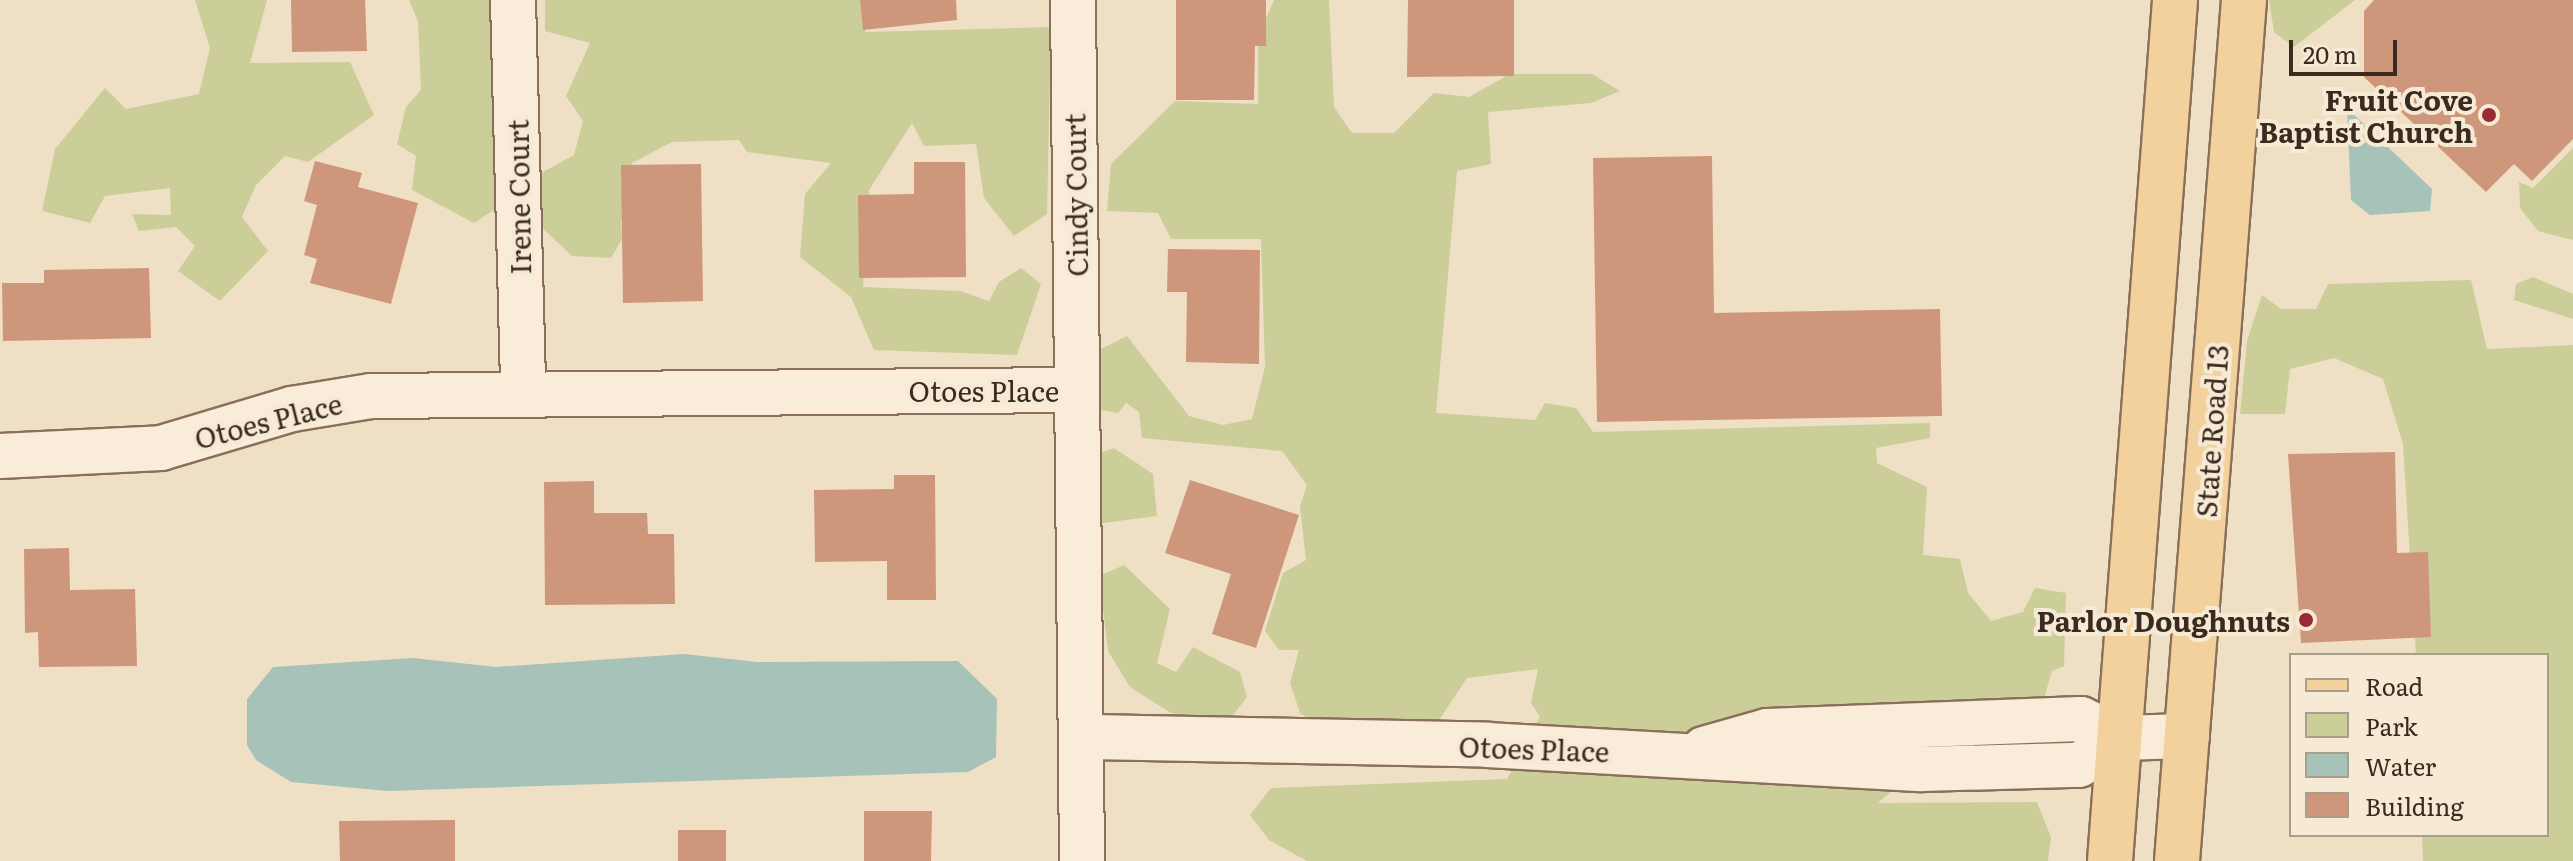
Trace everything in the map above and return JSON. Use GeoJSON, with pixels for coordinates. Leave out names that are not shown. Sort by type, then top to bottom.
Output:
{"type":"FeatureCollection","features":[{"type":"Feature","properties":{"kind":"main road"},"geometry":{"type":"LineString","coordinates":[[2110,861],[2175,0]]}},
{"type":"Feature","properties":{"kind":"main road","name":"State Road 13"},"geometry":{"type":"LineString","coordinates":[[2177,861],[2244,0]]}},
{"type":"Feature","properties":{"kind":"street","name":"Irene Court"},"geometry":{"type":"LineString","coordinates":[[513,0],[523,394]]}},
{"type":"Feature","properties":{"kind":"street","name":"Cindy Court"},"geometry":{"type":"LineString","coordinates":[[1073,0],[1077,390]]}},
{"type":"Feature","properties":{"kind":"street","name":"Otoes Place"},"geometry":{"type":"LineString","coordinates":[[0,456],[161,448],[292,409],[371,396],[1077,390],[1086,737],[1686,754],[1906,769],[2079,765],[2120,738]]}},
{"type":"Feature","properties":{"kind":"street"},"geometry":{"type":"LineString","coordinates":[[2120,738],[2187,736]]}},
{"type":"Feature","properties":{"kind":"street"},"geometry":{"type":"LineString","coordinates":[[1082,861],[1086,737]]}},
{"type":"Feature","properties":{"kind":"green space"},"geometry":{"type":"Polygon","coordinates":[[[195,0],[267,0],[250,63],[350,62],[374,115],[308,162],[285,156],[256,185],[242,217],[268,251],[220,301],[178,271],[195,246],[176,227],[139,231],[132,214],[171,215],[170,188],[105,196],[90,223],[42,211],[55,149],[105,88],[126,109],[199,94],[210,48],[195,0]]]}},
{"type":"Feature","properties":{"kind":"green space"},"geometry":{"type":"Polygon","coordinates":[[[409,0],[489,0],[501,205],[474,223],[412,190],[416,156],[397,144],[406,107],[421,90],[418,21],[409,0]]]}},
{"type":"Feature","properties":{"kind":"green space"},"geometry":{"type":"Polygon","coordinates":[[[545,0],[862,0],[865,32],[1051,27],[1047,214],[1014,236],[984,198],[976,144],[924,146],[912,123],[869,190],[863,287],[960,291],[989,301],[999,282],[1021,268],[1041,284],[1017,355],[874,350],[851,297],[800,257],[805,194],[831,163],[747,152],[739,140],[672,142],[632,163],[632,220],[621,220],[622,239],[611,258],[572,256],[535,221],[543,172],[574,155],[583,121],[566,96],[590,43],[545,31],[545,0]]]}},
{"type":"Feature","properties":{"kind":"green space"},"geometry":{"type":"Polygon","coordinates":[[[1274,0],[1329,0],[1334,107],[1352,133],[1394,133],[1434,93],[1469,97],[1510,74],[1592,74],[1620,91],[1591,103],[1488,112],[1491,164],[1457,171],[1436,413],[1535,420],[1545,403],[1576,408],[1593,432],[1930,423],[1930,438],[1876,448],[1877,463],[1927,487],[1923,555],[1960,559],[1968,593],[1991,621],[2023,612],[2035,588],[2066,593],[2064,666],[2052,671],[2043,702],[1990,704],[1878,803],[2037,802],[2051,837],[2048,861],[1307,861],[1269,840],[1250,815],[1271,788],[1507,779],[1540,717],[1531,703],[1538,669],[1467,678],[1439,720],[1318,725],[1300,713],[1290,683],[1299,650],[1279,650],[1265,631],[1283,573],[1306,560],[1300,507],[1307,485],[1282,451],[1142,438],[1139,412],[1126,403],[1118,413],[1095,409],[1099,350],[1127,336],[1189,416],[1223,425],[1252,419],[1265,367],[1261,239],[1171,239],[1158,213],[1107,211],[1111,164],[1175,101],[1258,104],[1258,37],[1274,0]]]}},
{"type":"Feature","properties":{"kind":"green space"},"geometry":{"type":"Polygon","coordinates":[[[2269,0],[2355,0],[2294,47],[2274,32],[2269,0]]]}},
{"type":"Feature","properties":{"kind":"green space"},"geometry":{"type":"Polygon","coordinates":[[[2573,148],[2573,240],[2538,231],[2520,208],[2519,182],[2533,188],[2573,148]]]}},
{"type":"Feature","properties":{"kind":"green space"},"geometry":{"type":"Polygon","coordinates":[[[2533,277],[2573,294],[2573,319],[2514,300],[2516,284],[2533,277]]]}},
{"type":"Feature","properties":{"kind":"green space"},"geometry":{"type":"Polygon","coordinates":[[[2471,280],[2487,349],[2573,345],[2573,861],[2423,861],[2422,837],[2549,837],[2549,653],[2416,653],[2403,444],[2383,379],[2334,358],[2290,369],[2285,414],[2240,414],[2247,341],[2262,295],[2281,309],[2316,309],[2328,284],[2471,280]]]}},
{"type":"Feature","properties":{"kind":"green space"},"geometry":{"type":"Polygon","coordinates":[[[1114,448],[1153,474],[1157,516],[1096,524],[1092,456],[1114,448]]]}},
{"type":"Feature","properties":{"kind":"green space"},"geometry":{"type":"Polygon","coordinates":[[[1124,565],[1170,609],[1157,663],[1176,672],[1193,647],[1240,672],[1247,697],[1226,724],[1171,713],[1130,687],[1108,651],[1099,576],[1124,565]]]}},
{"type":"Feature","properties":{"kind":"water"},"geometry":{"type":"Polygon","coordinates":[[[2347,108],[2432,189],[2430,211],[2370,215],[2351,200],[2347,108]]]}},
{"type":"Feature","properties":{"kind":"water"},"geometry":{"type":"Polygon","coordinates":[[[684,654],[757,662],[958,661],[997,699],[996,757],[968,772],[388,791],[291,782],[256,760],[247,745],[247,699],[273,667],[413,658],[496,667],[684,654]]]}},
{"type":"Feature","properties":{"kind":"building"},"geometry":{"type":"Polygon","coordinates":[[[291,0],[365,0],[367,51],[292,52],[291,0]]]}},
{"type":"Feature","properties":{"kind":"building"},"geometry":{"type":"Polygon","coordinates":[[[860,0],[956,0],[957,20],[863,30],[860,0]]]}},
{"type":"Feature","properties":{"kind":"building"},"geometry":{"type":"Polygon","coordinates":[[[1176,0],[1266,0],[1266,46],[1255,46],[1254,100],[1176,100],[1176,0]]]}},
{"type":"Feature","properties":{"kind":"building"},"geometry":{"type":"Polygon","coordinates":[[[1408,0],[1514,0],[1514,76],[1407,77],[1408,0]]]}},
{"type":"Feature","properties":{"kind":"building","name":"Fruit Cove Baptist Church"},"geometry":{"type":"Polygon","coordinates":[[[2374,0],[2573,0],[2573,139],[2532,181],[2514,164],[2486,192],[2364,77],[2364,11],[2374,0]]]}},
{"type":"Feature","properties":{"kind":"building"},"geometry":{"type":"Polygon","coordinates":[[[1712,156],[1714,313],[1940,309],[1942,416],[1597,422],[1593,158],[1712,156]]]}},
{"type":"Feature","properties":{"kind":"building"},"geometry":{"type":"Polygon","coordinates":[[[315,161],[362,173],[358,187],[418,203],[391,304],[310,283],[317,259],[304,255],[317,205],[304,201],[315,161]]]}},
{"type":"Feature","properties":{"kind":"building"},"geometry":{"type":"Polygon","coordinates":[[[914,162],[965,162],[966,277],[859,278],[858,195],[914,194],[914,162]]]}},
{"type":"Feature","properties":{"kind":"building"},"geometry":{"type":"Polygon","coordinates":[[[701,164],[703,301],[623,303],[621,165],[701,164]]]}},
{"type":"Feature","properties":{"kind":"building"},"geometry":{"type":"Polygon","coordinates":[[[1168,249],[1260,250],[1259,364],[1186,362],[1187,292],[1167,292],[1168,249]]]}},
{"type":"Feature","properties":{"kind":"building"},"geometry":{"type":"Polygon","coordinates":[[[149,268],[151,338],[3,341],[2,283],[44,283],[44,270],[149,268]]]}},
{"type":"Feature","properties":{"kind":"building"},"geometry":{"type":"Polygon","coordinates":[[[2395,452],[2397,553],[2428,552],[2431,637],[2301,643],[2288,454],[2395,452]]]}},
{"type":"Feature","properties":{"kind":"building"},"geometry":{"type":"Polygon","coordinates":[[[894,475],[935,475],[936,600],[887,600],[887,561],[815,562],[814,490],[894,489],[894,475]]]}},
{"type":"Feature","properties":{"kind":"building"},"geometry":{"type":"Polygon","coordinates":[[[1190,480],[1299,515],[1256,648],[1212,634],[1231,574],[1165,553],[1190,480]]]}},
{"type":"Feature","properties":{"kind":"building"},"geometry":{"type":"Polygon","coordinates":[[[594,481],[594,513],[647,513],[648,534],[674,534],[675,604],[545,605],[544,482],[594,481]]]}},
{"type":"Feature","properties":{"kind":"building"},"geometry":{"type":"Polygon","coordinates":[[[69,548],[70,590],[135,589],[137,666],[39,667],[38,632],[25,633],[24,549],[69,548]]]}},
{"type":"Feature","properties":{"kind":"building"},"geometry":{"type":"Polygon","coordinates":[[[864,811],[932,811],[931,861],[864,861],[864,811]]]}},
{"type":"Feature","properties":{"kind":"building"},"geometry":{"type":"Polygon","coordinates":[[[455,820],[455,861],[340,861],[339,821],[455,820]]]}},
{"type":"Feature","properties":{"kind":"building"},"geometry":{"type":"Polygon","coordinates":[[[678,830],[726,830],[726,861],[678,861],[678,830]]]}},
{"type":"Feature","properties":{"kind":"place","name":"Fruit Cove Baptist Church"},"geometry":{"type":"Point","coordinates":[2489,115]}},
{"type":"Feature","properties":{"kind":"place","name":"Parlor Doughnuts"},"geometry":{"type":"Point","coordinates":[2306,620]}}]}
